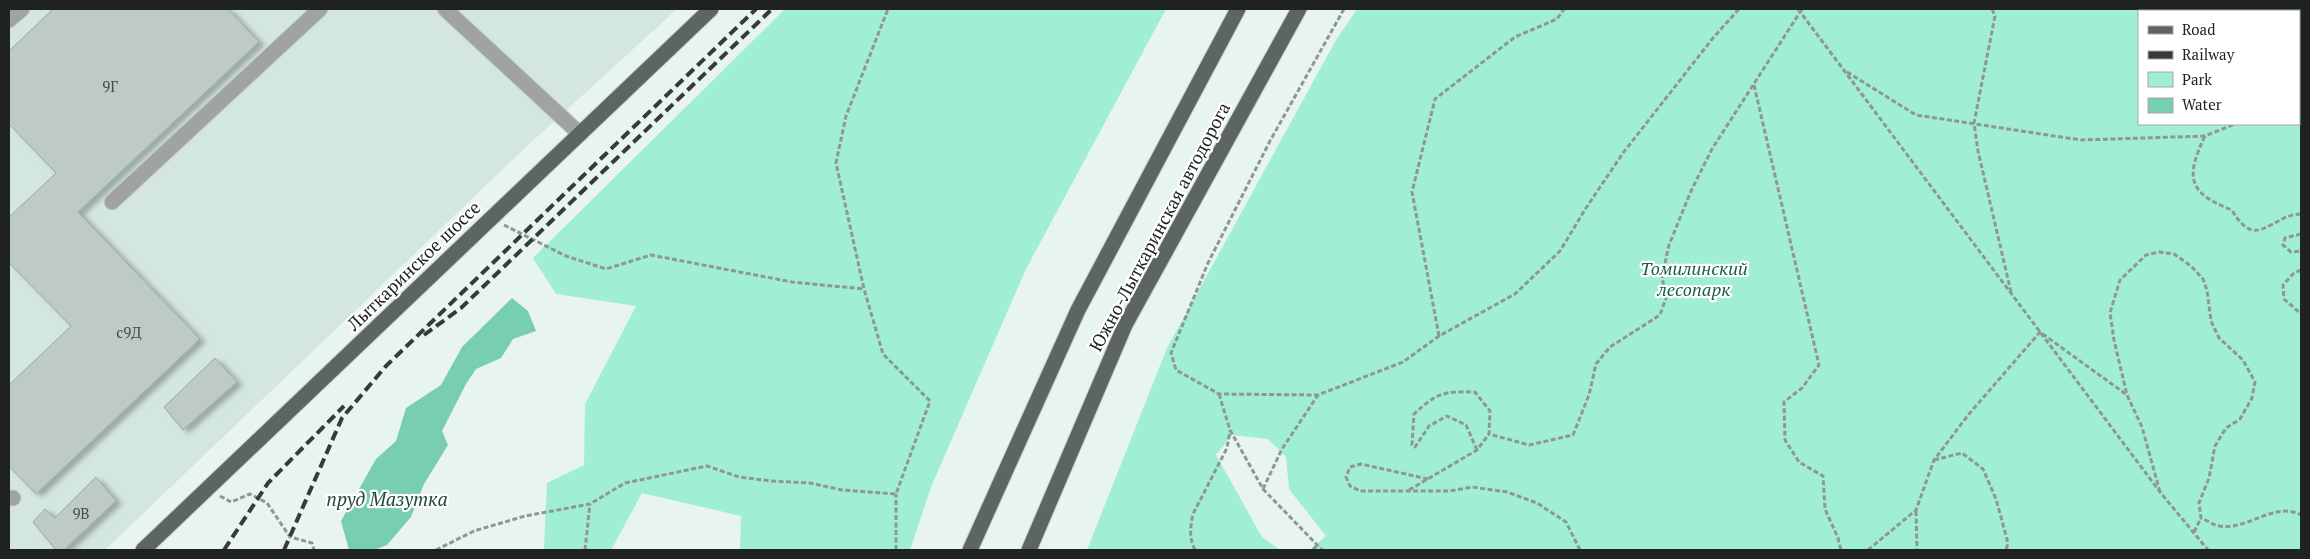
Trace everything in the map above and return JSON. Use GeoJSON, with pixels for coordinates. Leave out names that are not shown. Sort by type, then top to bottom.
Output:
{"type":"FeatureCollection","features":[{"type":"Feature","properties":{"kind":"main road","name":"Лыткаринское шоссе"},"geometry":{"type":"LineString","coordinates":[[143,550],[711,9]]}},
{"type":"Feature","properties":{"kind":"main road","name":"Южно-Лыткаринская автодорога"},"geometry":{"type":"LineString","coordinates":[[970,550],[1078,310],[1238,9]]}},
{"type":"Feature","properties":{"kind":"main road","name":"Южно-Лыткаринская автодорога"},"geometry":{"type":"LineString","coordinates":[[1028,550],[1126,325],[1299,9]]}},
{"type":"Feature","properties":{"kind":"lane"},"geometry":{"type":"LineString","coordinates":[[9,20],[22,9]]}},
{"type":"Feature","properties":{"kind":"lane"},"geometry":{"type":"LineString","coordinates":[[112,202],[320,9]]}},
{"type":"Feature","properties":{"kind":"lane"},"geometry":{"type":"LineString","coordinates":[[445,9],[580,134]]}},
{"type":"Feature","properties":{"kind":"path"},"geometry":{"type":"LineString","coordinates":[[888,9],[846,116],[836,163],[864,289],[883,354],[930,401],[896,494],[896,550]]}},
{"type":"Feature","properties":{"kind":"path"},"geometry":{"type":"LineString","coordinates":[[1344,9],[1270,141],[1208,263],[1171,353],[1176,370],[1219,394],[1318,395],[1403,362],[1439,336],[1515,294],[1560,251],[1623,153],[1713,38],[1739,9]]}},
{"type":"Feature","properties":{"kind":"path"},"geometry":{"type":"LineString","coordinates":[[1439,336],[1412,192],[1435,98],[1515,37],[1557,19],[1564,9]]}},
{"type":"Feature","properties":{"kind":"path"},"geometry":{"type":"LineString","coordinates":[[1992,9],[1994,16],[1974,123],[1978,151],[2011,294]]}},
{"type":"Feature","properties":{"kind":"path"},"geometry":{"type":"LineString","coordinates":[[1490,434],[1529,445],[1574,435],[1588,395],[1596,364],[1610,347],[1660,315],[1666,298],[1662,277],[1669,245],[1691,191],[1712,149],[1800,10],[2160,492],[2208,550]]}},
{"type":"Feature","properties":{"kind":"path"},"geometry":{"type":"LineString","coordinates":[[1844,70],[1916,115],[2081,140],[2206,136],[2233,125]]}},
{"type":"Feature","properties":{"kind":"path"},"geometry":{"type":"LineString","coordinates":[[1754,85],[1818,365],[1802,388],[1784,402],[1785,440],[1799,462],[1824,476],[1824,509],[1841,550]]}},
{"type":"Feature","properties":{"kind":"path"},"geometry":{"type":"LineString","coordinates":[[2206,136],[2199,150],[2192,173],[2196,189],[2213,202],[2232,210],[2238,221],[2250,230],[2265,230],[2293,214],[2301,214]]}},
{"type":"Feature","properties":{"kind":"path"},"geometry":{"type":"LineString","coordinates":[[499,222],[566,256],[606,269],[651,255],[792,282],[864,289]]}},
{"type":"Feature","properties":{"kind":"path"},"geometry":{"type":"LineString","coordinates":[[2301,234],[2285,238],[2283,245],[2291,252],[2301,251]]}},
{"type":"Feature","properties":{"kind":"path"},"geometry":{"type":"LineString","coordinates":[[2160,492],[2142,427],[2127,395],[2114,340],[2110,313],[2120,280],[2146,255],[2159,252],[2174,254],[2191,266],[2203,279],[2207,290],[2211,321],[2219,338],[2243,360],[2255,382],[2252,398],[2240,419],[2226,428],[2215,446],[2209,478],[2200,502],[2202,518],[2194,532]]}},
{"type":"Feature","properties":{"kind":"path"},"geometry":{"type":"LineString","coordinates":[[2301,270],[2294,273],[2283,285],[2284,299],[2301,314]]}},
{"type":"Feature","properties":{"kind":"path"},"geometry":{"type":"LineString","coordinates":[[2040,332],[2127,395]]}},
{"type":"Feature","properties":{"kind":"path"},"geometry":{"type":"LineString","coordinates":[[1917,550],[1916,510],[1934,460],[1969,414],[2040,332]]}},
{"type":"Feature","properties":{"kind":"path"},"geometry":{"type":"LineString","coordinates":[[1408,491],[1477,450],[1490,434],[1490,411],[1475,392],[1452,391],[1432,397],[1414,414],[1412,445],[1415,447],[1429,426],[1447,416],[1466,425],[1477,450]]}},
{"type":"Feature","properties":{"kind":"path"},"geometry":{"type":"LineString","coordinates":[[1219,394],[1230,430],[1263,489],[1316,546],[1322,550]]}},
{"type":"Feature","properties":{"kind":"path"},"geometry":{"type":"LineString","coordinates":[[1263,489],[1282,449],[1318,395]]}},
{"type":"Feature","properties":{"kind":"path"},"geometry":{"type":"LineString","coordinates":[[1195,550],[1190,541],[1190,526],[1193,514],[1227,448],[1230,430]]}},
{"type":"Feature","properties":{"kind":"path"},"geometry":{"type":"LineString","coordinates":[[1934,460],[1962,453],[1983,469],[1996,499],[2008,543],[2006,550]]}},
{"type":"Feature","properties":{"kind":"path"},"geometry":{"type":"LineString","coordinates":[[1428,479],[1361,464],[1350,467],[1346,477],[1350,486],[1360,491],[1450,491],[1472,487],[1507,492],[1537,503],[1566,522],[1580,550]]}},
{"type":"Feature","properties":{"kind":"path"},"geometry":{"type":"LineString","coordinates":[[436,550],[474,531],[525,516],[590,504],[625,483],[707,466],[740,477],[771,481],[810,482],[842,490],[896,494]]}},
{"type":"Feature","properties":{"kind":"path"},"geometry":{"type":"LineString","coordinates":[[206,489],[230,502],[250,494],[267,503],[290,536],[312,543],[314,550]]}},
{"type":"Feature","properties":{"kind":"path"},"geometry":{"type":"LineString","coordinates":[[585,550],[590,504]]}},
{"type":"Feature","properties":{"kind":"path"},"geometry":{"type":"LineString","coordinates":[[1868,550],[1916,510]]}},
{"type":"Feature","properties":{"kind":"path"},"geometry":{"type":"LineString","coordinates":[[2202,518],[2216,525],[2241,525],[2279,511],[2301,515]]}},
{"type":"Feature","properties":{"kind":"path"},"geometry":{"type":"LineString","coordinates":[[1313,550],[1316,546]]}},
{"type":"Feature","properties":{"kind":"shaded area"},"geometry":{"type":"Polygon","coordinates":[[[9,9],[677,9],[525,148],[105,550],[9,550],[9,9]]]}},
{"type":"Feature","properties":{"kind":"green space"},"geometry":{"type":"Polygon","coordinates":[[[785,9],[1166,9],[1026,269],[931,487],[910,550],[740,550],[741,516],[642,493],[611,550],[544,550],[547,483],[584,465],[585,404],[636,306],[556,294],[533,258],[785,9]]]}},
{"type":"Feature","properties":{"kind":"green space","name":"Томилинский лесопарк"},"geometry":{"type":"Polygon","coordinates":[[[1357,9],[2301,9],[2301,550],[1310,550],[1326,536],[1289,489],[1286,457],[1268,439],[1232,435],[1216,455],[1262,537],[1280,550],[1087,550],[1167,348],[1336,40],[1357,9]]]}},
{"type":"Feature","properties":{"kind":"water","name":"пруд Мазутка"},"geometry":{"type":"Polygon","coordinates":[[[512,298],[528,311],[536,331],[513,339],[501,358],[476,369],[466,384],[442,431],[448,445],[424,484],[411,517],[387,545],[374,550],[349,550],[341,521],[376,459],[396,441],[406,408],[441,385],[462,347],[512,298]]]}},
{"type":"Feature","properties":{"kind":"building"},"geometry":{"type":"Polygon","coordinates":[[[53,9],[228,9],[259,42],[78,212],[200,339],[36,494],[9,466],[9,385],[71,326],[9,263],[9,217],[56,173],[9,124],[9,51],[53,9]]]}},
{"type":"Feature","properties":{"kind":"building"},"geometry":{"type":"Polygon","coordinates":[[[215,358],[237,382],[183,430],[164,407],[215,358]]]}},
{"type":"Feature","properties":{"kind":"building"},"geometry":{"type":"Polygon","coordinates":[[[96,477],[116,501],[64,550],[56,550],[33,522],[45,509],[55,518],[96,477]]]}},
{"type":"Feature","properties":{"kind":"railway"},"geometry":{"type":"LineString","coordinates":[[284,550],[342,418],[386,366],[756,9]]}},
{"type":"Feature","properties":{"kind":"railway"},"geometry":{"type":"LineString","coordinates":[[424,335],[461,308],[772,9]]}},
{"type":"Feature","properties":{"kind":"railway"},"geometry":{"type":"LineString","coordinates":[[224,550],[268,483],[344,406]]}}]}
